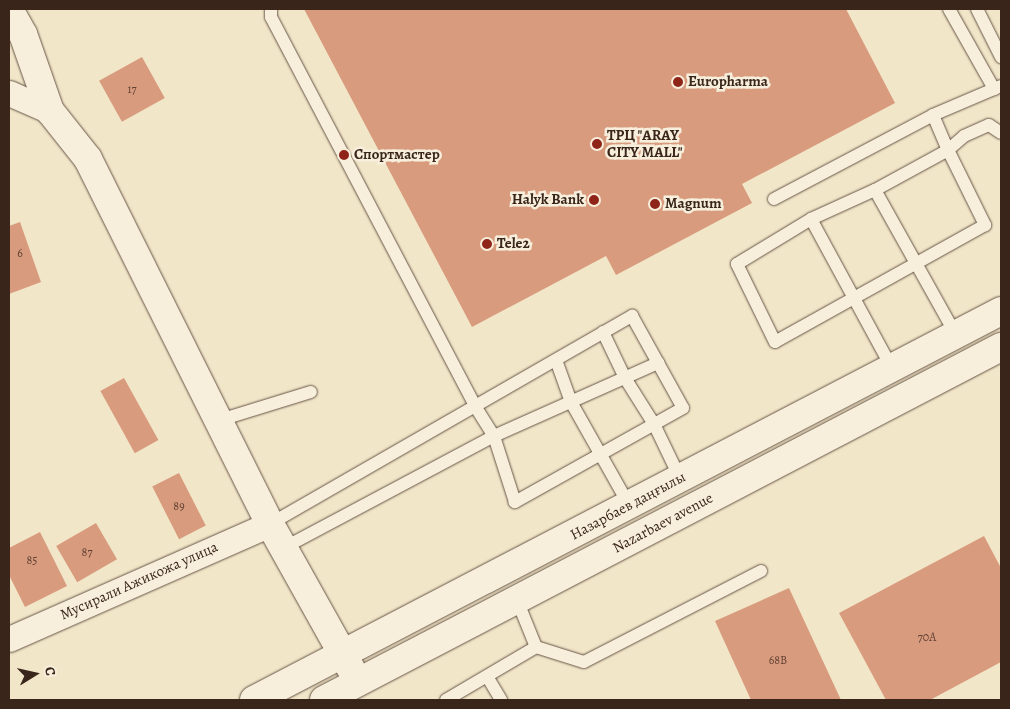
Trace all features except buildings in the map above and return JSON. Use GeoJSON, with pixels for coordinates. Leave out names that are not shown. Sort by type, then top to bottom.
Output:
{"type":"FeatureCollection","features":[{"type":"Feature","properties":{"kind":"main road"},"geometry":{"type":"LineString","coordinates":[[9,9],[23,34],[50,111],[88,159],[220,420],[270,524],[358,682]]}},
{"type":"Feature","properties":{"kind":"main road","name":"Назарбаев даңғылы"},"geometry":{"type":"LineString","coordinates":[[254,700],[1001,311]]}},
{"type":"Feature","properties":{"kind":"main road","name":"Nazarbaev avenue"},"geometry":{"type":"LineString","coordinates":[[324,700],[1001,347]]}},
{"type":"Feature","properties":{"kind":"street"},"geometry":{"type":"LineString","coordinates":[[9,92],[50,111]]}},
{"type":"Feature","properties":{"kind":"street","name":"Мусирали Ажикожа улица"},"geometry":{"type":"LineString","coordinates":[[9,639],[270,524]]}},
{"type":"Feature","properties":{"kind":"lane"},"geometry":{"type":"LineString","coordinates":[[270,524],[475,406],[556,360],[603,332],[632,316],[683,408],[515,502],[494,436],[475,406],[271,17],[271,9]]}},
{"type":"Feature","properties":{"kind":"lane"},"geometry":{"type":"LineString","coordinates":[[774,199],[933,115],[998,87],[949,9]]}},
{"type":"Feature","properties":{"kind":"lane"},"geometry":{"type":"LineString","coordinates":[[977,9],[1001,57]]}},
{"type":"Feature","properties":{"kind":"lane"},"geometry":{"type":"LineString","coordinates":[[933,115],[948,150],[985,225],[775,342],[737,264],[811,218],[874,190],[948,150],[964,136],[989,125],[1001,134]]}},
{"type":"Feature","properties":{"kind":"lane"},"geometry":{"type":"LineString","coordinates":[[874,190],[918,262],[956,335]]}},
{"type":"Feature","properties":{"kind":"lane"},"geometry":{"type":"LineString","coordinates":[[811,218],[856,297],[892,368]]}},
{"type":"Feature","properties":{"kind":"lane"},"geometry":{"type":"LineString","coordinates":[[603,332],[625,378],[654,424],[680,478]]}},
{"type":"Feature","properties":{"kind":"lane"},"geometry":{"type":"LineString","coordinates":[[556,360],[570,402],[602,454],[629,505]]}},
{"type":"Feature","properties":{"kind":"lane"},"geometry":{"type":"LineString","coordinates":[[283,548],[494,436],[658,363]]}},
{"type":"Feature","properties":{"kind":"lane"},"geometry":{"type":"LineString","coordinates":[[220,420],[311,392]]}},
{"type":"Feature","properties":{"kind":"lane"},"geometry":{"type":"LineString","coordinates":[[516,600],[536,647],[584,662],[761,571]]}},
{"type":"Feature","properties":{"kind":"lane"},"geometry":{"type":"LineString","coordinates":[[446,700],[488,678],[536,647]]}},
{"type":"Feature","properties":{"kind":"lane"},"geometry":{"type":"LineString","coordinates":[[488,678],[501,700]]}},
{"type":"Feature","properties":{"kind":"place","name":"Europharma"},"geometry":{"type":"Point","coordinates":[678,82]}},
{"type":"Feature","properties":{"kind":"place","name":"ТРЦ \"ARAY CITY MALL\""},"geometry":{"type":"Point","coordinates":[597,144]}},
{"type":"Feature","properties":{"kind":"place","name":"Спортмастер"},"geometry":{"type":"Point","coordinates":[344,155]}},
{"type":"Feature","properties":{"kind":"place","name":"Halyk Bank"},"geometry":{"type":"Point","coordinates":[594,200]}},
{"type":"Feature","properties":{"kind":"place","name":"Magnum"},"geometry":{"type":"Point","coordinates":[655,204]}},
{"type":"Feature","properties":{"kind":"place","name":"Tele2"},"geometry":{"type":"Point","coordinates":[487,244]}}]}
